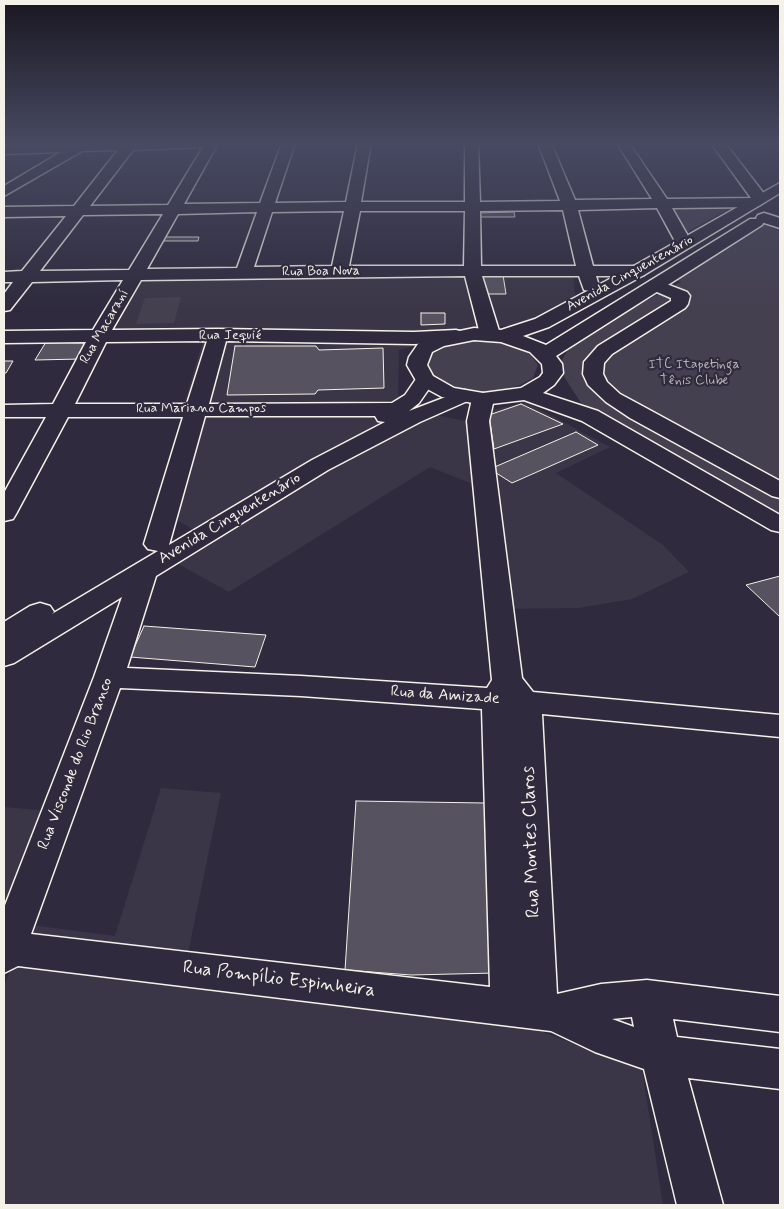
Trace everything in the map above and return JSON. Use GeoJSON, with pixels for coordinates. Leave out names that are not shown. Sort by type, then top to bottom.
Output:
{"type":"FeatureCollection","features":[{"type":"Feature","properties":{"kind":"street"},"geometry":{"type":"LineString","coordinates":[[4,306],[86,199]]}},
{"type":"Feature","properties":{"kind":"street","name":"Rua Macaraní"},"geometry":{"type":"LineString","coordinates":[[4,514],[99,336],[178,199]]}},
{"type":"Feature","properties":{"kind":"street"},"geometry":{"type":"LineString","coordinates":[[244,273],[269,199]]}},
{"type":"Feature","properties":{"kind":"street"},"geometry":{"type":"LineString","coordinates":[[339,271],[354,199]]}},
{"type":"Feature","properties":{"kind":"street"},"geometry":{"type":"LineString","coordinates":[[464,199],[466,271],[480,335],[521,340],[537,348],[549,359],[590,416]]}},
{"type":"Feature","properties":{"kind":"street"},"geometry":{"type":"LineString","coordinates":[[465,207],[467,199]]}},
{"type":"Feature","properties":{"kind":"street"},"geometry":{"type":"LineString","coordinates":[[566,199],[593,295]]}},
{"type":"Feature","properties":{"kind":"street"},"geometry":{"type":"LineString","coordinates":[[660,199],[684,244]]}},
{"type":"Feature","properties":{"kind":"street"},"geometry":{"type":"LineString","coordinates":[[4,212],[353,206],[569,206],[757,200]]}},
{"type":"Feature","properties":{"kind":"street","name":"Avenida Cinquentenário"},"geometry":{"type":"LineString","coordinates":[[419,343],[480,335],[542,322],[684,244],[757,200]]}},
{"type":"Feature","properties":{"kind":"street","name":"Avenida Cinquentenário"},"geometry":{"type":"LineString","coordinates":[[549,359],[656,285],[772,220],[780,207]]}},
{"type":"Feature","properties":{"kind":"street","name":"Rua Boa Nova"},"geometry":{"type":"LineString","coordinates":[[4,277],[339,271],[638,270]]}},
{"type":"Feature","properties":{"kind":"street"},"geometry":{"type":"LineString","coordinates":[[656,285],[681,296],[679,304],[605,350],[594,362],[593,374],[598,385],[613,398],[638,413],[780,491]]}},
{"type":"Feature","properties":{"kind":"street","name":"Rua Jequié"},"geometry":{"type":"LineString","coordinates":[[4,337],[218,335],[419,343]]}},
{"type":"Feature","properties":{"kind":"street","name":"Rua Visconde do Rio Branco"},"geometry":{"type":"LineString","coordinates":[[5,950],[109,676],[150,558],[218,335]]}},
{"type":"Feature","properties":{"kind":"street"},"geometry":{"type":"LineString","coordinates":[[419,343],[417,365],[424,380],[475,405],[526,394],[547,381],[552,373],[549,359]]}},
{"type":"Feature","properties":{"kind":"street","name":"Avenida Cinquentenário"},"geometry":{"type":"LineString","coordinates":[[4,656],[150,558],[288,469],[399,409],[412,399],[424,380]]}},
{"type":"Feature","properties":{"kind":"street"},"geometry":{"type":"LineString","coordinates":[[526,394],[590,416],[780,524]]}},
{"type":"Feature","properties":{"kind":"street","name":"Avenida Cinquentenário"},"geometry":{"type":"LineString","coordinates":[[4,634],[150,558],[389,427],[434,409],[475,405]]}},
{"type":"Feature","properties":{"kind":"street","name":"Rua Montes Claros"},"geometry":{"type":"LineString","coordinates":[[475,405],[509,694],[528,734],[534,1010]]}},
{"type":"Feature","properties":{"kind":"street","name":"Rua Mariano Campos"},"geometry":{"type":"LineString","coordinates":[[4,411],[399,409]]}},
{"type":"Feature","properties":{"kind":"street","name":"Rua da Amizade"},"geometry":{"type":"LineString","coordinates":[[109,676],[509,694],[780,726]]}},
{"type":"Feature","properties":{"kind":"street","name":"Rua Pompílio Espinheira"},"geometry":{"type":"LineString","coordinates":[[5,950],[534,1010],[647,998],[780,1014]]}},
{"type":"Feature","properties":{"kind":"street"},"geometry":{"type":"LineString","coordinates":[[647,998],[700,1205]]}},
{"type":"Feature","properties":{"kind":"street","name":"Rua Pompílio Espinheira"},"geometry":{"type":"LineString","coordinates":[[534,1010],[609,1038],[662,1055],[780,1069]]}},
{"type":"Feature","properties":{"kind":"shaded area"},"geometry":{"type":"Polygon","coordinates":[[[471,270],[573,271],[575,295],[533,322],[519,326],[487,326],[399,350],[398,395],[427,413],[465,421],[488,411],[526,402],[610,447],[556,473],[663,545],[689,572],[632,599],[578,608],[489,609],[480,487],[430,467],[229,592],[178,564],[215,542],[163,512],[177,457],[183,409],[206,329],[101,330],[125,279],[414,278],[441,277],[471,270]]]}},
{"type":"Feature","properties":{"kind":"shaded area"},"geometry":{"type":"Polygon","coordinates":[[[161,788],[221,793],[189,948],[180,977],[4,954],[4,807],[60,812],[23,924],[115,936],[161,788]]]}},
{"type":"Feature","properties":{"kind":"shaded area"},"geometry":{"type":"Polygon","coordinates":[[[14,961],[518,1023],[596,1052],[640,1056],[663,1205],[4,1205],[4,986],[14,961]]]}},
{"type":"Feature","properties":{"kind":"green space"},"geometry":{"type":"Polygon","coordinates":[[[740,203],[676,238],[658,205],[740,203]]]}},
{"type":"Feature","properties":{"kind":"green space","name":"ITC Itapetinga Tênis Clube"},"geometry":{"type":"Polygon","coordinates":[[[755,221],[780,231],[780,519],[586,411],[558,367],[574,339],[681,282],[664,276],[755,221]]]}},
{"type":"Feature","properties":{"kind":"green space"},"geometry":{"type":"Polygon","coordinates":[[[181,297],[174,323],[136,324],[145,298],[181,297]]]}},
{"type":"Feature","properties":{"kind":"green space"},"geometry":{"type":"Polygon","coordinates":[[[464,340],[487,340],[519,347],[531,355],[538,365],[533,378],[520,385],[500,391],[476,392],[453,388],[429,375],[428,352],[443,344],[464,340]]]}},
{"type":"Feature","properties":{"kind":"building"},"geometry":{"type":"Polygon","coordinates":[[[514,212],[515,217],[476,217],[475,213],[514,212]]]}},
{"type":"Feature","properties":{"kind":"building"},"geometry":{"type":"Polygon","coordinates":[[[159,237],[199,237],[198,241],[158,241],[159,237]]]}},
{"type":"Feature","properties":{"kind":"building"},"geometry":{"type":"Polygon","coordinates":[[[476,275],[503,275],[506,294],[480,294],[476,275]]]}},
{"type":"Feature","properties":{"kind":"building"},"geometry":{"type":"Polygon","coordinates":[[[421,313],[445,313],[445,324],[421,325],[421,313]]]}},
{"type":"Feature","properties":{"kind":"building"},"geometry":{"type":"Polygon","coordinates":[[[49,337],[94,337],[81,359],[35,360],[49,337]]]}},
{"type":"Feature","properties":{"kind":"building"},"geometry":{"type":"Polygon","coordinates":[[[235,346],[316,346],[319,350],[383,348],[384,388],[318,390],[315,394],[227,395],[235,346]]]}},
{"type":"Feature","properties":{"kind":"building"},"geometry":{"type":"Polygon","coordinates":[[[4,361],[13,361],[6,373],[4,373],[4,361]]]}},
{"type":"Feature","properties":{"kind":"building"},"geometry":{"type":"Polygon","coordinates":[[[521,404],[563,424],[494,449],[489,415],[521,404]]]}},
{"type":"Feature","properties":{"kind":"building"},"geometry":{"type":"Polygon","coordinates":[[[576,432],[598,445],[512,483],[490,469],[576,432]]]}},
{"type":"Feature","properties":{"kind":"building"},"geometry":{"type":"Polygon","coordinates":[[[780,576],[780,617],[746,585],[780,576]]]}},
{"type":"Feature","properties":{"kind":"building"},"geometry":{"type":"Polygon","coordinates":[[[144,626],[266,635],[255,667],[130,657],[144,626]]]}},
{"type":"Feature","properties":{"kind":"building"},"geometry":{"type":"Polygon","coordinates":[[[356,801],[485,803],[495,973],[411,975],[345,970],[356,801]]]}}]}
